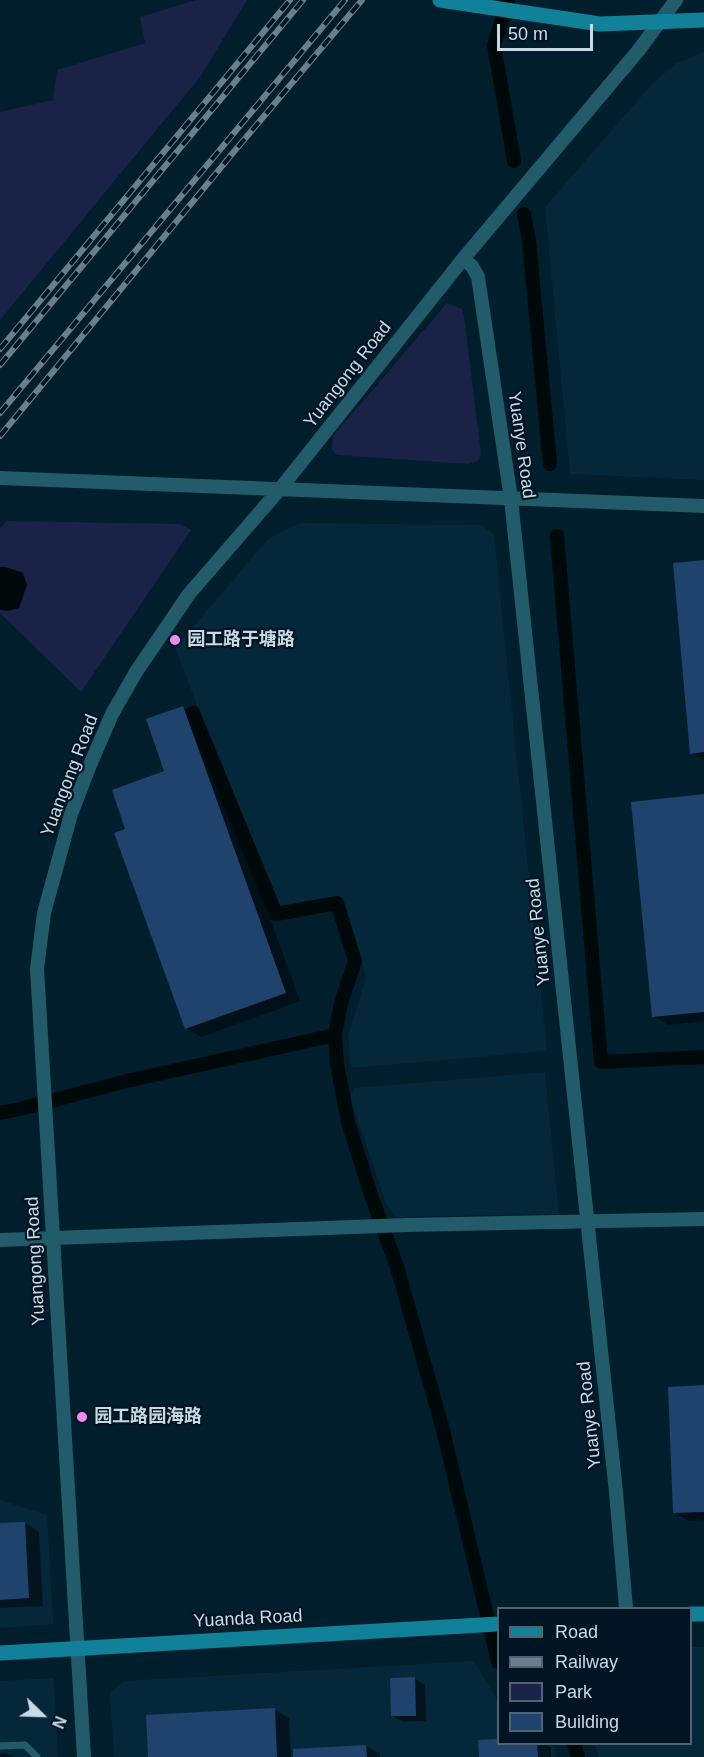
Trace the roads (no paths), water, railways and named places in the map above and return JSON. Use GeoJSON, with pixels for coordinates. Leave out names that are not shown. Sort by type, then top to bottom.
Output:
{"type":"FeatureCollection","features":[{"type":"Feature","properties":{"kind":"street"},"geometry":{"type":"LineString","coordinates":[[440,0],[600,24],[704,20]]}},
{"type":"Feature","properties":{"kind":"street","name":"Yuangong Road"},"geometry":{"type":"LineString","coordinates":[[84,1757],[37,969],[44,913],[71,814],[121,697],[189,594],[280,489],[463,259],[638,51],[676,0]]}},
{"type":"Feature","properties":{"kind":"street","name":"Yuanye Road"},"geometry":{"type":"LineString","coordinates":[[463,259],[472,266],[478,277],[511,499],[616,1491],[626,1607]]}},
{"type":"Feature","properties":{"kind":"street"},"geometry":{"type":"LineString","coordinates":[[0,478],[704,506]]}},
{"type":"Feature","properties":{"kind":"street"},"geometry":{"type":"LineString","coordinates":[[0,1240],[407,1225],[704,1218]]}},
{"type":"Feature","properties":{"kind":"street","name":"Yuanda Road"},"geometry":{"type":"LineString","coordinates":[[0,1653],[497,1624]]}},
{"type":"Feature","properties":{"kind":"lane"},"geometry":{"type":"LineString","coordinates":[[0,1746],[25,1745],[37,1757]]}},
{"type":"Feature","properties":{"kind":"waterway"},"geometry":{"type":"LineString","coordinates":[[508,0],[494,45],[514,161]]}},
{"type":"Feature","properties":{"kind":"waterway"},"geometry":{"type":"LineString","coordinates":[[524,214],[529,241],[550,464]]}},
{"type":"Feature","properties":{"kind":"waterway"},"geometry":{"type":"LineString","coordinates":[[557,536],[601,1062],[704,1057]]}},
{"type":"Feature","properties":{"kind":"waterway"},"geometry":{"type":"LineString","coordinates":[[193,713],[276,914],[337,903],[355,961],[341,1003],[335,1035],[337,1064],[348,1122],[397,1267],[442,1426],[497,1658]]}},
{"type":"Feature","properties":{"kind":"waterway"},"geometry":{"type":"LineString","coordinates":[[0,1113],[127,1081],[335,1035]]}},
{"type":"Feature","properties":{"kind":"waterway"},"geometry":{"type":"LineString","coordinates":[[574,1745],[578,1757]]}},
{"type":"Feature","properties":{"kind":"railway"},"geometry":{"type":"LineString","coordinates":[[0,349],[290,0]]}},
{"type":"Feature","properties":{"kind":"railway"},"geometry":{"type":"LineString","coordinates":[[0,365],[303,0]]}},
{"type":"Feature","properties":{"kind":"railway"},"geometry":{"type":"LineString","coordinates":[[0,413],[345,0]]}},
{"type":"Feature","properties":{"kind":"railway"},"geometry":{"type":"LineString","coordinates":[[0,436],[362,0]]}},
{"type":"Feature","properties":{"kind":"place","name":"园工路于塘路"},"geometry":{"type":"Point","coordinates":[175,640]}},
{"type":"Feature","properties":{"kind":"place","name":"园工路园海路"},"geometry":{"type":"Point","coordinates":[82,1417]}}]}
